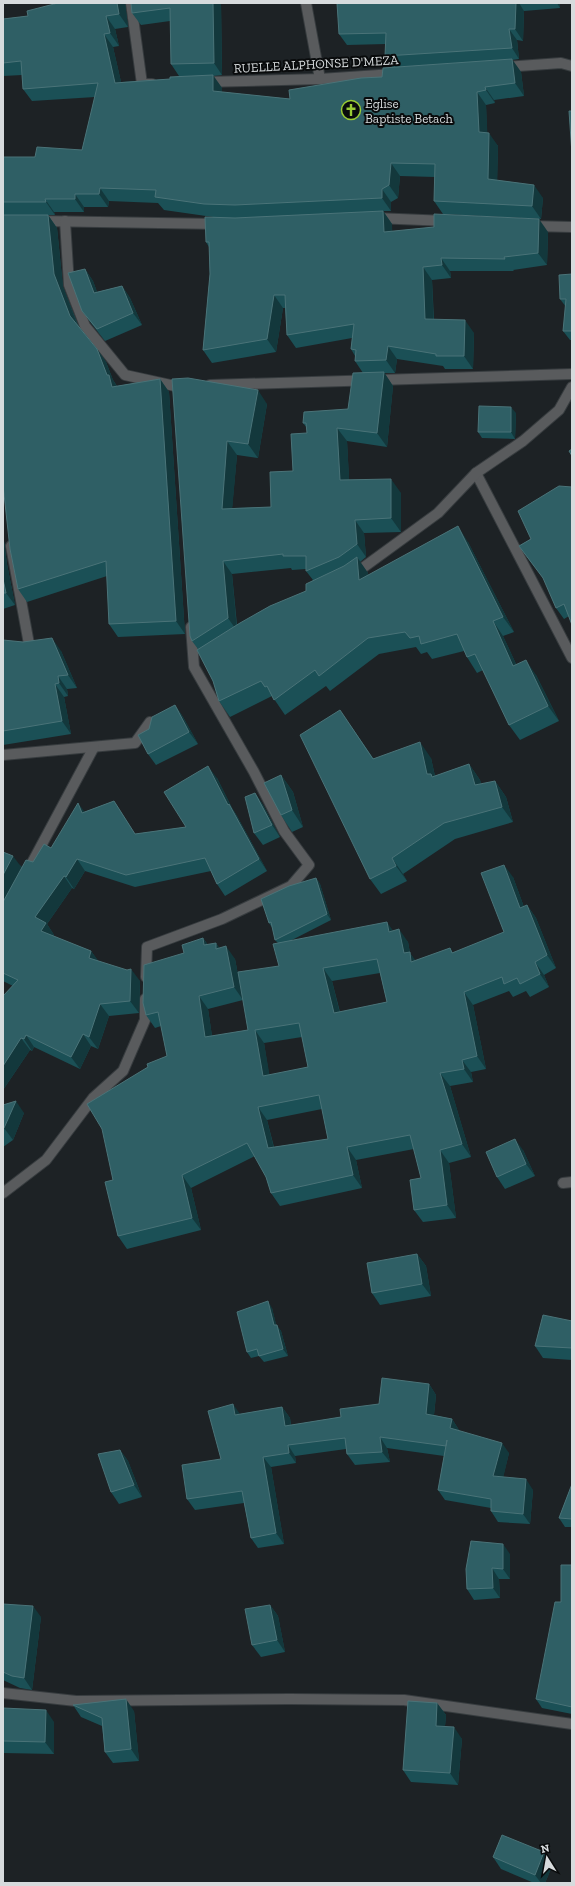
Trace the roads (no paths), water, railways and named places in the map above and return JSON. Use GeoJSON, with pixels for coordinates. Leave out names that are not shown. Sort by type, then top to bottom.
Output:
{"type":"FeatureCollection","features":[{"type":"Feature","properties":{"kind":"street"},"geometry":{"type":"LineString","coordinates":[[131,3],[142,84],[165,83]]}},
{"type":"Feature","properties":{"kind":"street"},"geometry":{"type":"LineString","coordinates":[[306,3],[320,79]]}},
{"type":"Feature","properties":{"kind":"street"},"geometry":{"type":"LineString","coordinates":[[491,68],[561,63],[572,66]]}},
{"type":"Feature","properties":{"kind":"street","name":"RUELLE ALPHONSE D'MEZA"},"geometry":{"type":"LineString","coordinates":[[196,82],[320,79],[406,73]]}},
{"type":"Feature","properties":{"kind":"street"},"geometry":{"type":"LineString","coordinates":[[368,218],[460,222]]}},
{"type":"Feature","properties":{"kind":"street"},"geometry":{"type":"LineString","coordinates":[[26,221],[229,224]]}},
{"type":"Feature","properties":{"kind":"street"},"geometry":{"type":"LineString","coordinates":[[65,221],[69,284],[85,326],[125,375],[175,390],[572,374]]}},
{"type":"Feature","properties":{"kind":"street"},"geometry":{"type":"LineString","coordinates":[[522,225],[572,227]]}},
{"type":"Feature","properties":{"kind":"street"},"geometry":{"type":"LineString","coordinates":[[345,579],[352,576],[438,513],[476,473],[523,441],[559,410],[572,388]]}},
{"type":"Feature","properties":{"kind":"street"},"geometry":{"type":"LineString","coordinates":[[476,473],[572,658]]}},
{"type":"Feature","properties":{"kind":"street"},"geometry":{"type":"LineString","coordinates":[[10,534],[13,563],[29,644]]}},
{"type":"Feature","properties":{"kind":"street"},"geometry":{"type":"LineString","coordinates":[[3,1193],[46,1160],[92,1098],[123,1071],[145,1020],[147,947],[222,919],[291,886],[309,865],[284,831],[254,772],[194,667],[191,620]]}},
{"type":"Feature","properties":{"kind":"street"},"geometry":{"type":"LineString","coordinates":[[194,667],[206,659]]}},
{"type":"Feature","properties":{"kind":"street"},"geometry":{"type":"LineString","coordinates":[[3,755],[135,743],[150,722]]}},
{"type":"Feature","properties":{"kind":"street"},"geometry":{"type":"LineString","coordinates":[[21,882],[94,747]]}},
{"type":"Feature","properties":{"kind":"street"},"geometry":{"type":"LineString","coordinates":[[3,1693],[76,1701],[282,1699],[404,1700],[572,1724]]}},
{"type":"Feature","properties":{"kind":"place","name":"Eglise Baptiste Betach"},"geometry":{"type":"Point","coordinates":[351,110]}}]}
